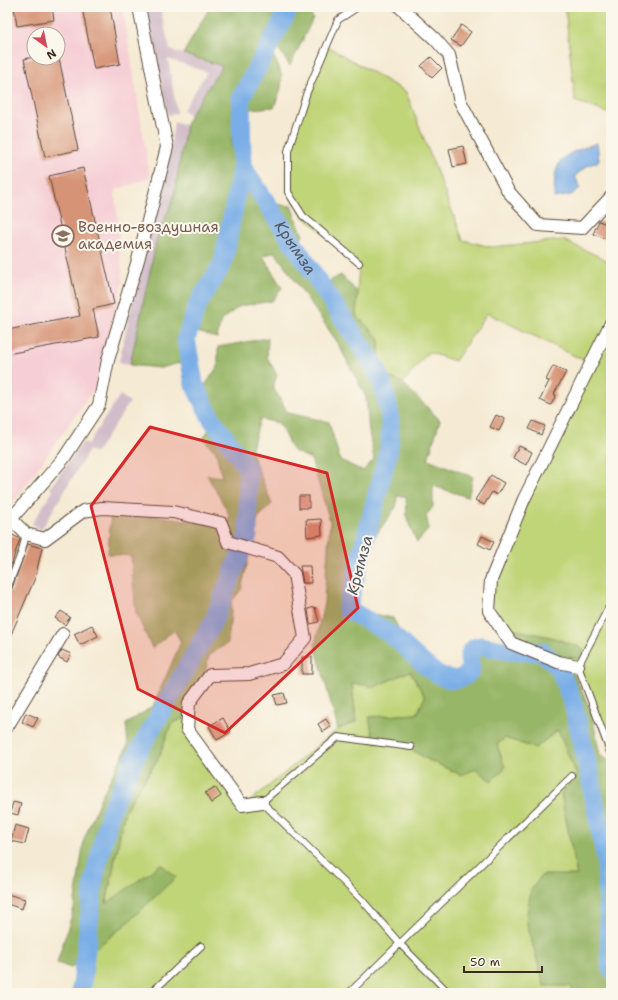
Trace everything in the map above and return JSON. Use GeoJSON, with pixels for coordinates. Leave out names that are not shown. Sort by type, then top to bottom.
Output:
{"type":"FeatureCollection","features":[{"type":"Feature","properties":{"kind":"street"},"geometry":{"type":"LineString","coordinates":[[140,7],[167,147],[138,260],[108,360],[99,405],[64,458],[9,520],[26,534],[45,539],[83,511],[102,508],[173,512],[221,523],[228,542],[278,556],[294,574],[305,638],[284,664],[249,674],[210,675],[189,703],[187,729],[242,805],[262,802]]}},
{"type":"Feature","properties":{"kind":"street"},"geometry":{"type":"LineString","coordinates":[[400,7],[435,38],[449,55],[460,101],[508,191],[538,225],[582,228],[611,197]]}},
{"type":"Feature","properties":{"kind":"street"},"geometry":{"type":"LineString","coordinates":[[578,666],[558,662],[511,643],[489,611],[491,580],[524,499],[611,323]]}},
{"type":"Feature","properties":{"kind":"street"},"geometry":{"type":"LineString","coordinates":[[7,727],[62,634]]}},
{"type":"Feature","properties":{"kind":"lane"},"geometry":{"type":"LineString","coordinates":[[358,7],[338,20],[307,92],[288,150],[288,192],[303,216],[359,263]]}},
{"type":"Feature","properties":{"kind":"lane"},"geometry":{"type":"LineString","coordinates":[[7,589],[22,552],[26,534]]}},
{"type":"Feature","properties":{"kind":"lane"},"geometry":{"type":"LineString","coordinates":[[611,603],[578,666],[611,754]]}},
{"type":"Feature","properties":{"kind":"lane"},"geometry":{"type":"LineString","coordinates":[[411,747],[338,737],[262,802],[362,900],[400,944],[448,993]]}},
{"type":"Feature","properties":{"kind":"lane"},"geometry":{"type":"LineString","coordinates":[[348,993],[572,776]]}},
{"type":"Feature","properties":{"kind":"lane"},"geometry":{"type":"LineString","coordinates":[[152,993],[201,946]]}},
{"type":"Feature","properties":{"kind":"highlighted area"},"geometry":{"type":"Polygon","coordinates":[[[150,427],[327,473],[358,608],[225,733],[138,689],[91,506],[150,427]]]}},
{"type":"Feature","properties":{"kind":"shaded area","name":"Военно-воздушная академия"},"geometry":{"type":"Polygon","coordinates":[[[7,7],[123,7],[150,178],[115,190],[123,283],[96,386],[14,502],[7,504],[7,7]]]}},
{"type":"Feature","properties":{"kind":"shaded area"},"geometry":{"type":"Polygon","coordinates":[[[146,7],[160,7],[170,50],[222,66],[190,115],[183,110],[207,72],[168,59],[177,113],[168,115],[146,7]]]}},
{"type":"Feature","properties":{"kind":"shaded area"},"geometry":{"type":"Polygon","coordinates":[[[174,122],[186,125],[175,190],[171,205],[158,234],[130,365],[119,362],[149,227],[164,190],[174,122]]]}},
{"type":"Feature","properties":{"kind":"shaded area"},"geometry":{"type":"Polygon","coordinates":[[[120,395],[130,402],[96,453],[89,450],[41,530],[32,523],[53,491],[50,488],[83,442],[88,444],[120,395]]]}},
{"type":"Feature","properties":{"kind":"green space"},"geometry":{"type":"Polygon","coordinates":[[[210,7],[305,7],[313,18],[290,66],[279,50],[272,54],[279,68],[282,80],[280,92],[274,107],[237,110],[231,145],[263,203],[291,206],[303,236],[294,247],[315,289],[341,275],[358,293],[356,315],[379,338],[380,373],[403,383],[440,420],[428,459],[473,477],[468,497],[433,486],[433,507],[426,515],[429,529],[417,542],[407,520],[406,496],[397,496],[396,507],[352,568],[347,609],[393,618],[413,658],[457,672],[479,655],[512,642],[493,625],[551,637],[582,648],[586,660],[549,654],[562,675],[573,672],[591,711],[600,755],[611,762],[611,993],[573,993],[571,986],[544,986],[526,920],[531,890],[542,875],[577,875],[561,793],[577,776],[558,730],[535,748],[505,738],[497,744],[505,768],[491,781],[476,769],[461,775],[425,758],[401,743],[374,742],[369,717],[417,714],[425,697],[410,671],[374,687],[352,683],[356,722],[338,729],[315,645],[324,603],[330,521],[311,459],[292,450],[279,423],[260,419],[251,452],[272,504],[258,518],[241,590],[232,601],[228,643],[209,655],[203,684],[184,718],[171,724],[159,757],[125,810],[106,904],[161,864],[176,877],[126,924],[71,968],[57,963],[74,908],[84,839],[101,797],[128,745],[126,724],[153,706],[181,642],[174,630],[152,648],[136,613],[131,556],[108,554],[111,510],[215,524],[226,541],[229,514],[207,475],[222,477],[216,452],[203,439],[214,421],[198,396],[218,366],[218,347],[268,338],[267,357],[277,375],[273,387],[288,413],[329,422],[340,460],[363,471],[374,459],[369,432],[366,397],[336,340],[275,252],[263,256],[282,288],[272,301],[240,306],[221,320],[217,338],[194,331],[187,361],[160,368],[130,365],[158,234],[171,205],[175,190],[186,125],[190,115],[222,66],[183,54],[210,7]]]}},
{"type":"Feature","properties":{"kind":"green space"},"geometry":{"type":"Polygon","coordinates":[[[565,7],[611,7],[611,114],[575,101],[565,7]]]}},
{"type":"Feature","properties":{"kind":"green space"},"geometry":{"type":"Polygon","coordinates":[[[327,46],[406,92],[463,240],[491,247],[563,240],[611,262],[611,754],[578,667],[511,643],[489,611],[491,580],[591,364],[487,313],[455,361],[428,352],[403,383],[380,373],[379,338],[356,315],[359,263],[303,216],[288,192],[288,151],[327,46]]]}},
{"type":"Feature","properties":{"kind":"green space"},"geometry":{"type":"Polygon","coordinates":[[[410,671],[425,697],[417,714],[370,717],[401,743],[425,758],[461,775],[505,738],[535,748],[558,730],[577,776],[561,794],[577,876],[572,986],[573,993],[89,993],[91,952],[126,924],[161,864],[106,905],[125,810],[159,757],[171,724],[184,718],[243,807],[338,729],[356,722],[352,682],[374,687],[410,671]]]}},
{"type":"Feature","properties":{"kind":"water"},"geometry":{"type":"Polygon","coordinates":[[[597,143],[599,161],[587,166],[575,176],[580,188],[571,195],[554,198],[556,174],[558,166],[562,160],[567,155],[575,151],[597,143]]]}},
{"type":"Feature","properties":{"kind":"building"},"geometry":{"type":"Polygon","coordinates":[[[14,7],[52,7],[54,20],[17,26],[14,7]]]}},
{"type":"Feature","properties":{"kind":"building"},"geometry":{"type":"Polygon","coordinates":[[[82,7],[110,7],[120,64],[94,69],[82,7]]]}},
{"type":"Feature","properties":{"kind":"building"},"geometry":{"type":"Polygon","coordinates":[[[461,25],[471,32],[461,46],[451,40],[461,25]]]}},
{"type":"Feature","properties":{"kind":"building"},"geometry":{"type":"Polygon","coordinates":[[[431,57],[442,68],[432,78],[421,66],[431,57]]]}},
{"type":"Feature","properties":{"kind":"building"},"geometry":{"type":"Polygon","coordinates":[[[24,59],[26,59],[26,66],[61,66],[78,150],[45,157],[24,59]]]}},
{"type":"Feature","properties":{"kind":"building"},"geometry":{"type":"Polygon","coordinates":[[[463,146],[467,164],[453,167],[449,149],[463,146]]]}},
{"type":"Feature","properties":{"kind":"building"},"geometry":{"type":"Polygon","coordinates":[[[83,168],[114,304],[93,309],[99,337],[7,354],[7,330],[80,316],[49,176],[83,168]]]}},
{"type":"Feature","properties":{"kind":"building"},"geometry":{"type":"Polygon","coordinates":[[[599,221],[611,226],[606,239],[593,234],[599,221]]]}},
{"type":"Feature","properties":{"kind":"building"},"geometry":{"type":"Polygon","coordinates":[[[553,366],[566,372],[554,394],[556,395],[551,405],[540,400],[549,381],[546,380],[553,366]]]}},
{"type":"Feature","properties":{"kind":"building"},"geometry":{"type":"Polygon","coordinates":[[[496,415],[505,419],[499,431],[490,427],[496,415]]]}},
{"type":"Feature","properties":{"kind":"building"},"geometry":{"type":"Polygon","coordinates":[[[533,421],[545,426],[541,435],[529,429],[533,421]]]}},
{"type":"Feature","properties":{"kind":"building"},"geometry":{"type":"Polygon","coordinates":[[[519,446],[532,452],[526,465],[513,458],[519,446]]]}},
{"type":"Feature","properties":{"kind":"building"},"geometry":{"type":"Polygon","coordinates":[[[491,475],[504,483],[497,495],[492,492],[484,505],[475,500],[491,475]]]}},
{"type":"Feature","properties":{"kind":"building"},"geometry":{"type":"Polygon","coordinates":[[[299,496],[309,496],[309,508],[299,508],[299,496]]]}},
{"type":"Feature","properties":{"kind":"building"},"geometry":{"type":"Polygon","coordinates":[[[321,519],[322,535],[307,537],[306,520],[321,519]]]}},
{"type":"Feature","properties":{"kind":"building"},"geometry":{"type":"Polygon","coordinates":[[[11,534],[20,539],[7,577],[7,545],[11,534]]]}},
{"type":"Feature","properties":{"kind":"building"},"geometry":{"type":"Polygon","coordinates":[[[482,536],[494,542],[490,550],[478,544],[482,536]]]}},
{"type":"Feature","properties":{"kind":"building"},"geometry":{"type":"Polygon","coordinates":[[[28,544],[42,548],[35,578],[7,644],[7,593],[11,591],[28,544]]]}},
{"type":"Feature","properties":{"kind":"building"},"geometry":{"type":"Polygon","coordinates":[[[300,566],[310,566],[311,583],[303,583],[300,566]]]}},
{"type":"Feature","properties":{"kind":"building"},"geometry":{"type":"Polygon","coordinates":[[[315,607],[319,622],[310,624],[308,609],[315,607]]]}},
{"type":"Feature","properties":{"kind":"building"},"geometry":{"type":"Polygon","coordinates":[[[61,611],[70,617],[65,625],[55,618],[61,611]]]}},
{"type":"Feature","properties":{"kind":"building"},"geometry":{"type":"Polygon","coordinates":[[[92,625],[98,636],[80,645],[74,634],[92,625]]]}},
{"type":"Feature","properties":{"kind":"building"},"geometry":{"type":"Polygon","coordinates":[[[62,650],[71,654],[67,662],[58,657],[62,650]]]}},
{"type":"Feature","properties":{"kind":"building"},"geometry":{"type":"Polygon","coordinates":[[[302,657],[312,657],[312,674],[302,674],[302,657]]]}},
{"type":"Feature","properties":{"kind":"building"},"geometry":{"type":"Polygon","coordinates":[[[284,693],[287,703],[277,705],[274,695],[284,693]]]}},
{"type":"Feature","properties":{"kind":"building"},"geometry":{"type":"Polygon","coordinates":[[[26,713],[38,718],[33,727],[22,722],[26,713]]]}},
{"type":"Feature","properties":{"kind":"building"},"geometry":{"type":"Polygon","coordinates":[[[223,718],[231,732],[217,740],[209,726],[223,718]]]}},
{"type":"Feature","properties":{"kind":"building"},"geometry":{"type":"Polygon","coordinates":[[[326,719],[331,727],[323,732],[318,724],[326,719]]]}},
{"type":"Feature","properties":{"kind":"building"},"geometry":{"type":"Polygon","coordinates":[[[215,787],[221,796],[211,803],[205,793],[215,787]]]}},
{"type":"Feature","properties":{"kind":"building"},"geometry":{"type":"Polygon","coordinates":[[[13,802],[21,804],[18,815],[10,813],[13,802]]]}},
{"type":"Feature","properties":{"kind":"building"},"geometry":{"type":"Polygon","coordinates":[[[15,825],[29,829],[25,844],[11,841],[15,825]]]}},
{"type":"Feature","properties":{"kind":"building"},"geometry":{"type":"Polygon","coordinates":[[[7,894],[25,899],[22,909],[7,904],[7,894]]]}},
{"type":"Feature","properties":{"kind":"waterway","name":"Крымза"},"geometry":{"type":"LineString","coordinates":[[290,7],[241,98],[242,166],[378,371],[389,409],[389,449],[347,609],[393,636],[430,669],[441,676],[452,679],[462,678],[471,670],[469,658],[471,651],[476,647],[481,646],[509,651],[543,652],[559,668],[573,703],[589,772],[606,860],[611,969]]}},
{"type":"Feature","properties":{"kind":"waterway"},"geometry":{"type":"LineString","coordinates":[[81,993],[94,879],[111,809],[136,756],[213,622],[248,535],[248,469],[211,418],[194,384],[186,339],[198,304],[223,263],[242,166]]}},
{"type":"Feature","properties":{"kind":"place","name":"Военно-воздушная академия"},"geometry":{"type":"Point","coordinates":[63,236]}}]}
